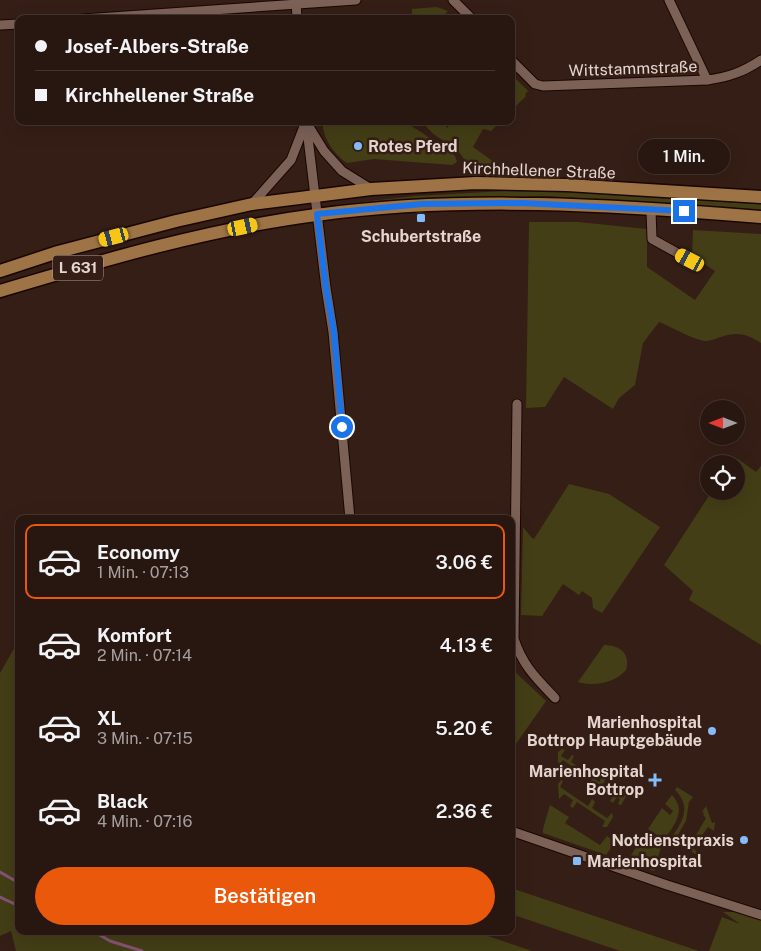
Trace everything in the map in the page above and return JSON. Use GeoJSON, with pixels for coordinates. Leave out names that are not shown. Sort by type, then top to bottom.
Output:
{"type":"FeatureCollection","features":[{"type":"Feature","properties":{"kind":"main road","name":"Kirchhellener Straße"},"geometry":{"type":"LineString","coordinates":[[0,271],[58,252],[176,221],[252,204],[371,189],[476,183],[548,184],[761,197]]}},
{"type":"Feature","properties":{"kind":"main road","name":"Kirchhellener Straße"},"geometry":{"type":"LineString","coordinates":[[0,291],[156,246],[317,214],[422,204],[501,203],[761,217]]}},
{"type":"Feature","properties":{"kind":"street"},"geometry":{"type":"LineString","coordinates":[[133,15],[296,2],[356,0]]}},
{"type":"Feature","properties":{"kind":"street"},"geometry":{"type":"LineString","coordinates":[[454,0],[468,15]]}},
{"type":"Feature","properties":{"kind":"street"},"geometry":{"type":"LineString","coordinates":[[669,0],[707,80]]}},
{"type":"Feature","properties":{"kind":"street"},"geometry":{"type":"LineString","coordinates":[[296,2],[297,15]]}},
{"type":"Feature","properties":{"kind":"street"},"geometry":{"type":"LineString","coordinates":[[0,24],[15,24]]}},
{"type":"Feature","properties":{"kind":"street","name":"Wittstammstraße"},"geometry":{"type":"LineString","coordinates":[[515,64],[535,84],[543,86],[707,80],[729,77],[761,60]]}},
{"type":"Feature","properties":{"kind":"street"},"geometry":{"type":"LineString","coordinates":[[252,204],[291,160],[304,125]]}},
{"type":"Feature","properties":{"kind":"street"},"geometry":{"type":"LineString","coordinates":[[307,125],[326,288],[334,332],[350,515]]}},
{"type":"Feature","properties":{"kind":"street"},"geometry":{"type":"LineString","coordinates":[[308,125],[324,151],[342,171],[371,189]]}},
{"type":"Feature","properties":{"kind":"street"},"geometry":{"type":"LineString","coordinates":[[651,210],[652,239],[690,260]]}},
{"type":"Feature","properties":{"kind":"street"},"geometry":{"type":"LineString","coordinates":[[515,561],[517,404]]}},
{"type":"Feature","properties":{"kind":"street"},"geometry":{"type":"LineString","coordinates":[[515,642],[527,669],[555,698]]}},
{"type":"Feature","properties":{"kind":"street"},"geometry":{"type":"LineString","coordinates":[[515,832],[761,915]]}},
{"type":"Feature","properties":{"kind":"shaded area"},"geometry":{"type":"Polygon","coordinates":[[[437,7],[448,11],[444,15],[412,15],[412,9],[437,7]]]}},
{"type":"Feature","properties":{"kind":"shaded area"},"geometry":{"type":"Polygon","coordinates":[[[515,78],[528,91],[525,94],[526,96],[515,107],[515,78]]]}},
{"type":"Feature","properties":{"kind":"shaded area"},"geometry":{"type":"Polygon","coordinates":[[[323,125],[410,125],[455,156],[457,162],[452,165],[374,159],[347,163],[335,152],[325,136],[323,125]]]}},
{"type":"Feature","properties":{"kind":"shaded area"},"geometry":{"type":"Polygon","coordinates":[[[445,125],[447,128],[450,125],[497,125],[491,131],[483,129],[473,147],[494,162],[493,167],[469,166],[458,151],[426,126],[445,125]]]}},
{"type":"Feature","properties":{"kind":"shaded area"},"geometry":{"type":"Polygon","coordinates":[[[523,190],[761,204],[761,211],[548,196],[414,200],[336,207],[334,205],[415,196],[523,190]]]}},
{"type":"Feature","properties":{"kind":"shaded area"},"geometry":{"type":"Polygon","coordinates":[[[529,222],[578,222],[647,229],[647,267],[695,300],[715,271],[692,256],[693,230],[761,234],[761,343],[751,337],[737,334],[726,335],[708,341],[701,340],[659,322],[643,343],[635,385],[619,398],[613,409],[564,377],[545,407],[526,408],[529,222]]]}},
{"type":"Feature","properties":{"kind":"shaded area"},"geometry":{"type":"Polygon","coordinates":[[[745,464],[756,472],[761,466],[761,645],[689,600],[693,591],[664,565],[706,500],[745,500],[745,464]]]}},
{"type":"Feature","properties":{"kind":"shaded area"},"geometry":{"type":"Polygon","coordinates":[[[569,484],[609,494],[660,527],[602,613],[593,608],[592,598],[582,591],[579,595],[563,584],[542,616],[521,615],[523,527],[534,539],[569,484]]]}},
{"type":"Feature","properties":{"kind":"shaded area"},"geometry":{"type":"Polygon","coordinates":[[[604,645],[619,648],[622,651],[627,659],[626,670],[616,678],[604,683],[578,682],[604,645]]]}},
{"type":"Feature","properties":{"kind":"shaded area"},"geometry":{"type":"Polygon","coordinates":[[[15,647],[15,935],[485,935],[532,951],[16,951],[11,931],[0,936],[0,673],[15,647]]]}},
{"type":"Feature","properties":{"kind":"shaded area"},"geometry":{"type":"Polygon","coordinates":[[[515,672],[546,701],[515,745],[515,672]]]}},
{"type":"Feature","properties":{"kind":"shaded area"},"geometry":{"type":"Polygon","coordinates":[[[562,749],[565,750],[561,756],[568,760],[572,755],[574,756],[571,762],[580,768],[584,763],[587,765],[584,771],[599,782],[603,776],[606,778],[603,784],[622,796],[626,790],[627,795],[621,805],[618,804],[620,799],[617,797],[613,803],[610,801],[614,794],[595,782],[591,787],[588,786],[592,779],[576,769],[572,775],[569,773],[573,767],[563,760],[558,764],[558,752],[562,749]]]}},
{"type":"Feature","properties":{"kind":"shaded area"},"geometry":{"type":"Polygon","coordinates":[[[561,780],[563,781],[560,787],[588,806],[592,799],[595,802],[592,808],[607,818],[612,813],[613,817],[607,827],[602,827],[605,821],[577,802],[573,808],[570,806],[573,800],[564,794],[559,799],[558,784],[561,780]]]}},
{"type":"Feature","properties":{"kind":"shaded area"},"geometry":{"type":"Polygon","coordinates":[[[677,787],[693,797],[689,802],[686,821],[672,845],[668,843],[683,817],[684,810],[681,797],[675,790],[677,787]]]}},
{"type":"Feature","properties":{"kind":"shaded area"},"geometry":{"type":"Polygon","coordinates":[[[672,795],[679,812],[675,823],[664,840],[648,829],[662,808],[670,815],[673,811],[665,804],[672,795]]]}},
{"type":"Feature","properties":{"kind":"shaded area"},"geometry":{"type":"Polygon","coordinates":[[[550,805],[569,817],[565,823],[600,845],[607,836],[615,842],[606,855],[543,833],[550,805]]]}},
{"type":"Feature","properties":{"kind":"shaded area"},"geometry":{"type":"Polygon","coordinates":[[[706,806],[712,823],[715,822],[714,831],[708,827],[693,848],[699,854],[696,855],[682,844],[689,847],[706,818],[702,812],[706,806]]]}},
{"type":"Feature","properties":{"kind":"shaded area"},"geometry":{"type":"Polygon","coordinates":[[[645,833],[662,844],[658,857],[658,867],[654,871],[627,862],[645,833]]]}},
{"type":"Feature","properties":{"kind":"shaded area"},"geometry":{"type":"Polygon","coordinates":[[[515,889],[699,951],[620,951],[515,915],[515,889]]]}},
{"type":"Feature","properties":{"kind":"shaded area"},"geometry":{"type":"Polygon","coordinates":[[[723,912],[735,912],[761,920],[761,951],[709,951],[722,917],[740,924],[723,912]]]}},
{"type":"Feature","properties":{"kind":"waterway"},"geometry":{"type":"LineString","coordinates":[[0,872],[15,881]]}},
{"type":"Feature","properties":{"kind":"waterway"},"geometry":{"type":"LineString","coordinates":[[0,897],[15,904]]}},
{"type":"Feature","properties":{"kind":"waterway"},"geometry":{"type":"LineString","coordinates":[[100,935],[110,941],[142,951]]}},
{"type":"Feature","properties":{"kind":"place","name":"Rotes Pferd"},"geometry":{"type":"Point","coordinates":[358,146]}},
{"type":"Feature","properties":{"kind":"place","name":"Schubertstraße"},"geometry":{"type":"Point","coordinates":[421,218]}},
{"type":"Feature","properties":{"kind":"place","name":"Marienhospital Bottrop Hauptgebäude"},"geometry":{"type":"Point","coordinates":[712,731]}},
{"type":"Feature","properties":{"kind":"place","name":"Marienhospital Bottrop"},"geometry":{"type":"Point","coordinates":[655,780]}},
{"type":"Feature","properties":{"kind":"place","name":"Notdienstpraxis"},"geometry":{"type":"Point","coordinates":[744,840]}},
{"type":"Feature","properties":{"kind":"place","name":"Marienhospital"},"geometry":{"type":"Point","coordinates":[577,861]}},
{"type":"Feature","properties":{"kind":"route"},"geometry":{"type":"LineString","coordinates":[[342,427],[334,332],[326,288],[317,214],[422,204],[521,203],[684,211]]}}]}
